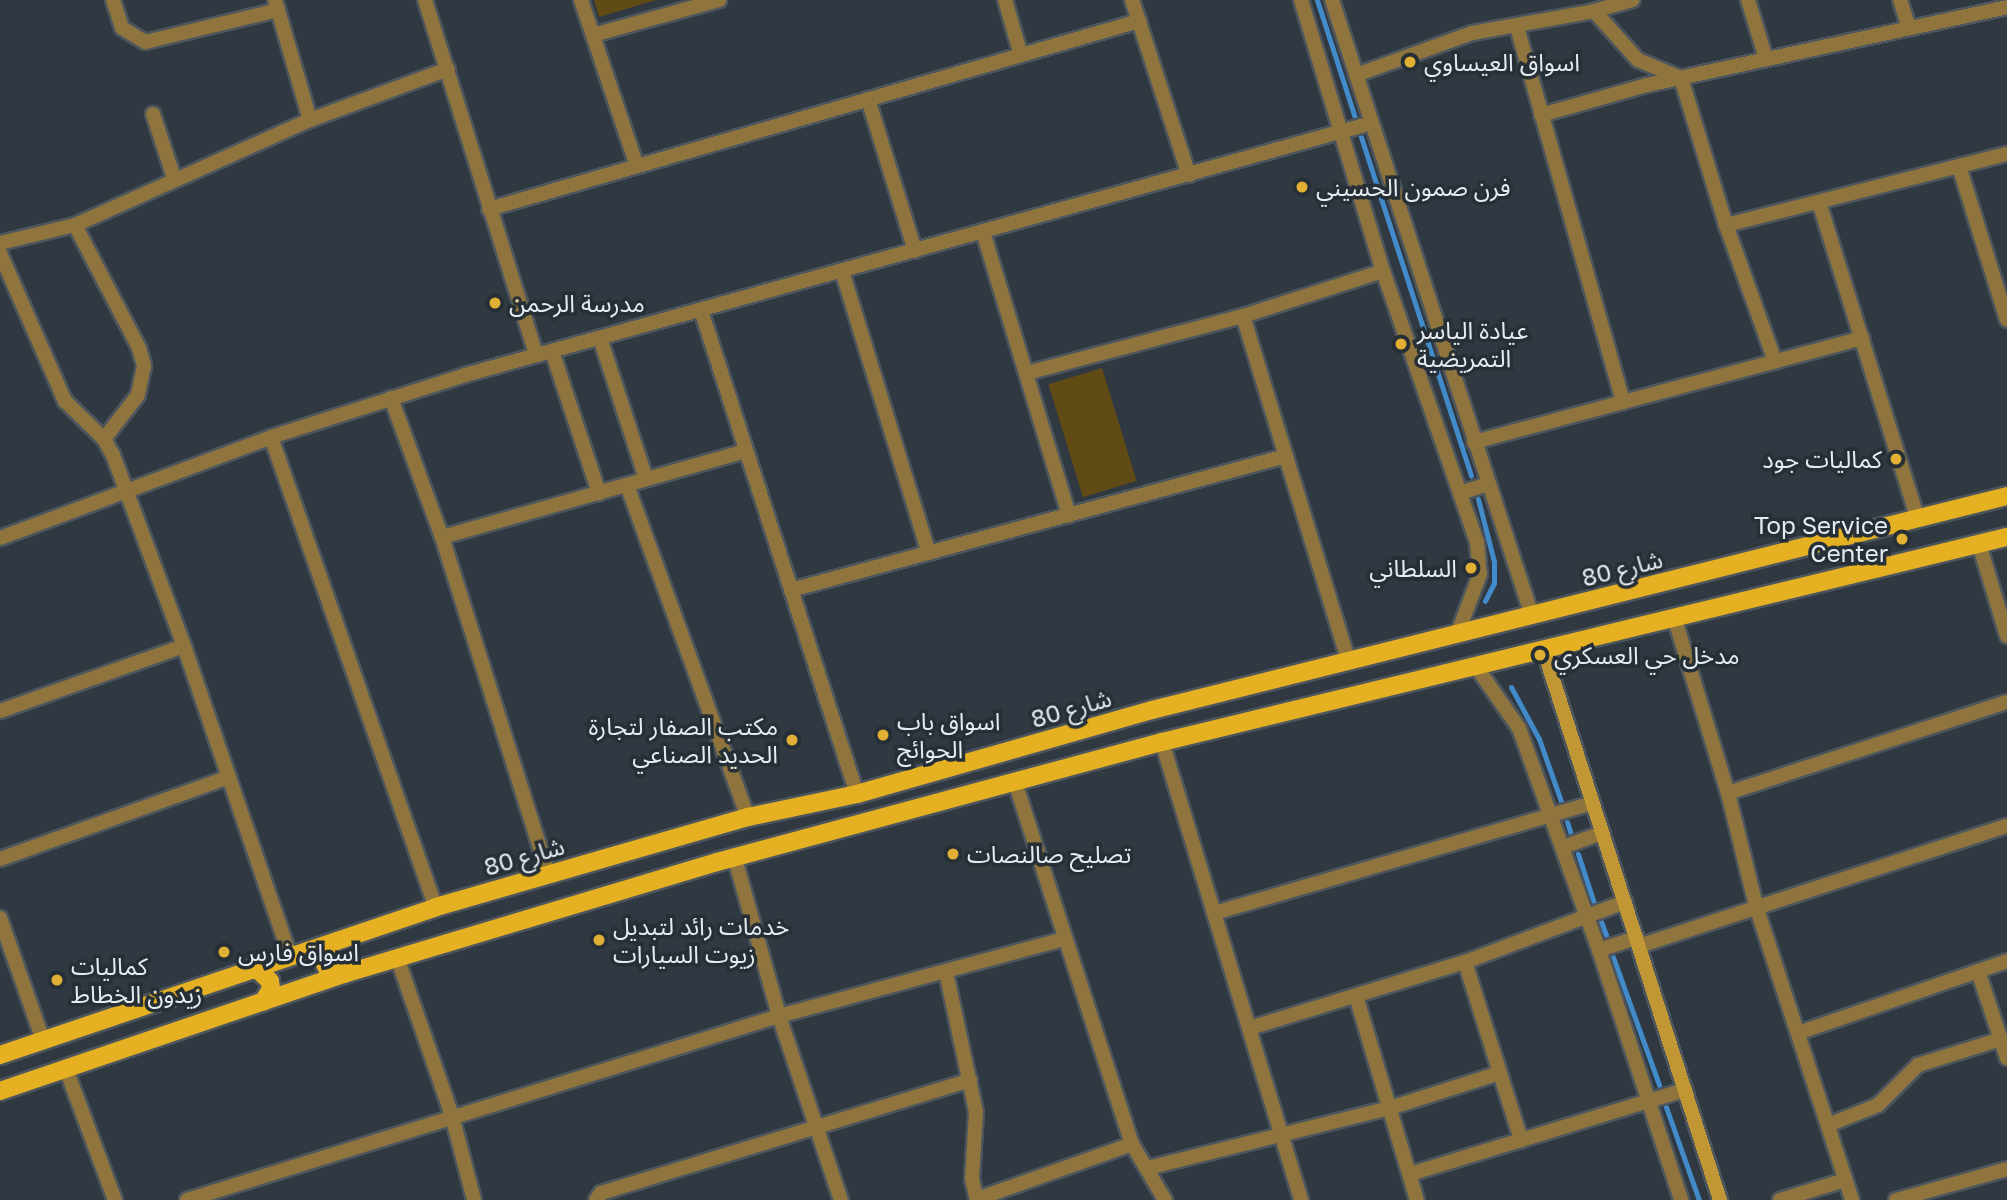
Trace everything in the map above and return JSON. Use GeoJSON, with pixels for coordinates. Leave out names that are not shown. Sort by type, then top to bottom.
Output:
{"type":"FeatureCollection","features":[{"type":"Feature","properties":{"kind":"main road","name":"شارع 80"},"geometry":{"type":"LineString","coordinates":[[0,1055],[436,907],[748,817],[856,794],[1152,710],[2007,496]]}},
{"type":"Feature","properties":{"kind":"main road"},"geometry":{"type":"LineString","coordinates":[[0,1091],[397,957],[734,859],[1162,742],[1542,649],[1675,620],[2007,537]]}},
{"type":"Feature","properties":{"kind":"main road"},"geometry":{"type":"LineString","coordinates":[[330,944],[323,960],[334,974],[344,974]]}},
{"type":"Feature","properties":{"kind":"main road"},"geometry":{"type":"LineString","coordinates":[[250,970],[258,970],[270,981],[271,989],[263,1002]]}},
{"type":"Feature","properties":{"kind":"street"},"geometry":{"type":"LineString","coordinates":[[113,0],[122,28],[145,42],[276,5],[310,120]]}},
{"type":"Feature","properties":{"kind":"street"},"geometry":{"type":"LineString","coordinates":[[425,0],[536,355]]}},
{"type":"Feature","properties":{"kind":"street"},"geometry":{"type":"LineString","coordinates":[[581,0],[636,166]]}},
{"type":"Feature","properties":{"kind":"street"},"geometry":{"type":"LineString","coordinates":[[1005,0],[1021,55]]}},
{"type":"Feature","properties":{"kind":"street"},"geometry":{"type":"LineString","coordinates":[[1132,0],[1189,175]]}},
{"type":"Feature","properties":{"kind":"street"},"geometry":{"type":"LineString","coordinates":[[1301,0],[1384,271],[1477,542],[1480,573],[1457,635]]}},
{"type":"Feature","properties":{"kind":"street"},"geometry":{"type":"LineString","coordinates":[[1332,0],[1532,616]]}},
{"type":"Feature","properties":{"kind":"street"},"geometry":{"type":"LineString","coordinates":[[1356,75],[1472,33],[1594,12],[1632,0]]}},
{"type":"Feature","properties":{"kind":"street"},"geometry":{"type":"LineString","coordinates":[[1748,0],[1766,59]]}},
{"type":"Feature","properties":{"kind":"street"},"geometry":{"type":"LineString","coordinates":[[1900,0],[1909,28]]}},
{"type":"Feature","properties":{"kind":"street"},"geometry":{"type":"LineString","coordinates":[[593,35],[711,1]]}},
{"type":"Feature","properties":{"kind":"street"},"geometry":{"type":"LineString","coordinates":[[1541,115],[1681,78],[2007,7]]}},
{"type":"Feature","properties":{"kind":"street"},"geometry":{"type":"LineString","coordinates":[[1594,12],[1638,60],[1681,78]]}},
{"type":"Feature","properties":{"kind":"street"},"geometry":{"type":"LineString","coordinates":[[489,209],[1139,21]]}},
{"type":"Feature","properties":{"kind":"street"},"geometry":{"type":"LineString","coordinates":[[1517,27],[1623,402]]}},
{"type":"Feature","properties":{"kind":"street"},"geometry":{"type":"LineString","coordinates":[[0,243],[75,225],[174,178],[244,152],[310,120],[448,69]]}},
{"type":"Feature","properties":{"kind":"street"},"geometry":{"type":"LineString","coordinates":[[1681,78],[1726,225],[1775,361]]}},
{"type":"Feature","properties":{"kind":"street"},"geometry":{"type":"LineString","coordinates":[[868,99],[915,251]]}},
{"type":"Feature","properties":{"kind":"street"},"geometry":{"type":"LineString","coordinates":[[153,114],[174,178]]}},
{"type":"Feature","properties":{"kind":"street"},"geometry":{"type":"LineString","coordinates":[[0,538],[271,437],[391,398],[536,355],[1372,123]]}},
{"type":"Feature","properties":{"kind":"street"},"geometry":{"type":"LineString","coordinates":[[1726,225],[2007,154]]}},
{"type":"Feature","properties":{"kind":"street"},"geometry":{"type":"LineString","coordinates":[[1959,166],[2006,311]]}},
{"type":"Feature","properties":{"kind":"street"},"geometry":{"type":"LineString","coordinates":[[1819,202],[1918,519]]}},
{"type":"Feature","properties":{"kind":"street"},"geometry":{"type":"LineString","coordinates":[[75,225],[139,348],[144,366],[138,394],[104,439]]}},
{"type":"Feature","properties":{"kind":"street"},"geometry":{"type":"LineString","coordinates":[[983,232],[1069,515]]}},
{"type":"Feature","properties":{"kind":"street"},"geometry":{"type":"LineString","coordinates":[[0,253],[65,401],[104,439],[184,646],[290,957]]}},
{"type":"Feature","properties":{"kind":"street"},"geometry":{"type":"LineString","coordinates":[[842,271],[929,553]]}},
{"type":"Feature","properties":{"kind":"street"},"geometry":{"type":"LineString","coordinates":[[1027,373],[1243,316],[1384,271]]}},
{"type":"Feature","properties":{"kind":"street"},"geometry":{"type":"LineString","coordinates":[[701,310],[856,794]]}},
{"type":"Feature","properties":{"kind":"street"},"geometry":{"type":"LineString","coordinates":[[1243,316],[1349,662]]}},
{"type":"Feature","properties":{"kind":"street"},"geometry":{"type":"LineString","coordinates":[[600,338],[646,480]]}},
{"type":"Feature","properties":{"kind":"street"},"geometry":{"type":"LineString","coordinates":[[1474,442],[1862,338]]}},
{"type":"Feature","properties":{"kind":"street"},"geometry":{"type":"LineString","coordinates":[[552,351],[599,493]]}},
{"type":"Feature","properties":{"kind":"street"},"geometry":{"type":"LineString","coordinates":[[391,398],[442,537],[548,874]]}},
{"type":"Feature","properties":{"kind":"street"},"geometry":{"type":"LineString","coordinates":[[271,437],[436,907]]}},
{"type":"Feature","properties":{"kind":"street"},"geometry":{"type":"LineString","coordinates":[[442,537],[746,451]]}},
{"type":"Feature","properties":{"kind":"street"},"geometry":{"type":"LineString","coordinates":[[791,590],[1286,456]]}},
{"type":"Feature","properties":{"kind":"street"},"geometry":{"type":"LineString","coordinates":[[1460,493],[1487,484]]}},
{"type":"Feature","properties":{"kind":"street"},"geometry":{"type":"LineString","coordinates":[[627,485],[748,817]]}},
{"type":"Feature","properties":{"kind":"street"},"geometry":{"type":"LineString","coordinates":[[1979,544],[2007,636]]}},
{"type":"Feature","properties":{"kind":"street"},"geometry":{"type":"LineString","coordinates":[[1675,620],[1728,793],[1757,909],[1852,1200]]}},
{"type":"Feature","properties":{"kind":"street"},"geometry":{"type":"LineString","coordinates":[[0,711],[184,646]]}},
{"type":"Feature","properties":{"kind":"street"},"geometry":{"type":"LineString","coordinates":[[1542,649],[1720,1200]]}},
{"type":"Feature","properties":{"kind":"street"},"geometry":{"type":"LineString","coordinates":[[1475,665],[1519,728],[1599,950],[1681,1200]]}},
{"type":"Feature","properties":{"kind":"street"},"geometry":{"type":"LineString","coordinates":[[1728,793],[2007,702]]}},
{"type":"Feature","properties":{"kind":"street"},"geometry":{"type":"LineString","coordinates":[[1162,742],[1301,1200]]}},
{"type":"Feature","properties":{"kind":"street"},"geometry":{"type":"LineString","coordinates":[[0,859],[229,777]]}},
{"type":"Feature","properties":{"kind":"street"},"geometry":{"type":"LineString","coordinates":[[1015,782],[1132,1144],[1165,1200]]}},
{"type":"Feature","properties":{"kind":"street"},"geometry":{"type":"LineString","coordinates":[[1214,913],[1552,817],[1592,803]]}},
{"type":"Feature","properties":{"kind":"street"},"geometry":{"type":"LineString","coordinates":[[1599,950],[1757,909],[2007,826]]}},
{"type":"Feature","properties":{"kind":"street"},"geometry":{"type":"LineString","coordinates":[[1563,847],[1602,833]]}},
{"type":"Feature","properties":{"kind":"street"},"geometry":{"type":"LineString","coordinates":[[734,859],[779,1016],[841,1200]]}},
{"type":"Feature","properties":{"kind":"street"},"geometry":{"type":"LineString","coordinates":[[1250,1028],[1465,962],[1625,902]]}},
{"type":"Feature","properties":{"kind":"street"},"geometry":{"type":"LineString","coordinates":[[0,918],[43,1040]]}},
{"type":"Feature","properties":{"kind":"street"},"geometry":{"type":"LineString","coordinates":[[187,1200],[779,1016],[1064,939]]}},
{"type":"Feature","properties":{"kind":"street"},"geometry":{"type":"LineString","coordinates":[[397,957],[452,1116],[474,1200]]}},
{"type":"Feature","properties":{"kind":"street"},"geometry":{"type":"LineString","coordinates":[[1798,1034],[2007,961]]}},
{"type":"Feature","properties":{"kind":"street"},"geometry":{"type":"LineString","coordinates":[[1465,962],[1521,1140]]}},
{"type":"Feature","properties":{"kind":"street"},"geometry":{"type":"LineString","coordinates":[[1978,971],[2007,1058]]}},
{"type":"Feature","properties":{"kind":"street"},"geometry":{"type":"LineString","coordinates":[[946,972],[976,1112],[972,1179],[977,1200],[1132,1144]]}},
{"type":"Feature","properties":{"kind":"street"},"geometry":{"type":"LineString","coordinates":[[1356,996],[1417,1200]]}},
{"type":"Feature","properties":{"kind":"street"},"geometry":{"type":"LineString","coordinates":[[1828,1125],[1878,1105],[1918,1065],[2001,1040]]}},
{"type":"Feature","properties":{"kind":"street"},"geometry":{"type":"LineString","coordinates":[[66,1069],[115,1200]]}},
{"type":"Feature","properties":{"kind":"street"},"geometry":{"type":"LineString","coordinates":[[1147,1168],[1390,1108],[1500,1073]]}},
{"type":"Feature","properties":{"kind":"street"},"geometry":{"type":"LineString","coordinates":[[596,1200],[601,1193],[970,1080]]}},
{"type":"Feature","properties":{"kind":"street"},"geometry":{"type":"LineString","coordinates":[[1410,1174],[1685,1090]]}},
{"type":"Feature","properties":{"kind":"street"},"geometry":{"type":"LineString","coordinates":[[1896,1200],[1928,1196],[2007,1170]]}},
{"type":"Feature","properties":{"kind":"street"},"geometry":{"type":"LineString","coordinates":[[1780,1200],[1844,1180]]}},
{"type":"Feature","properties":{"kind":"shaded area"},"geometry":{"type":"Polygon","coordinates":[[[594,0],[656,0],[599,17],[594,0]]]}},
{"type":"Feature","properties":{"kind":"shaded area"},"geometry":{"type":"Polygon","coordinates":[[[1102,368],[1136,481],[1083,497],[1048,384],[1102,368]]]}},
{"type":"Feature","properties":{"kind":"waterway"},"geometry":{"type":"LineString","coordinates":[[1317,0],[1355,118]]}},
{"type":"Feature","properties":{"kind":"waterway"},"geometry":{"type":"LineString","coordinates":[[1361,137],[1471,476]]}},
{"type":"Feature","properties":{"kind":"waterway"},"geometry":{"type":"LineString","coordinates":[[1478,499],[1494,562],[1494,583],[1485,601]]}},
{"type":"Feature","properties":{"kind":"waterway"},"geometry":{"type":"LineString","coordinates":[[1511,687],[1539,739],[1562,804]]}},
{"type":"Feature","properties":{"kind":"waterway"},"geometry":{"type":"LineString","coordinates":[[1567,822],[1571,834]]}},
{"type":"Feature","properties":{"kind":"waterway"},"geometry":{"type":"LineString","coordinates":[[1578,854],[1594,903]]}},
{"type":"Feature","properties":{"kind":"waterway"},"geometry":{"type":"LineString","coordinates":[[1600,919],[1606,935]]}},
{"type":"Feature","properties":{"kind":"waterway"},"geometry":{"type":"LineString","coordinates":[[1613,957],[1659,1085]]}},
{"type":"Feature","properties":{"kind":"waterway"},"geometry":{"type":"LineString","coordinates":[[1666,1107],[1699,1200]]}},
{"type":"Feature","properties":{"kind":"place","name":"اسواق العيساوي"},"geometry":{"type":"Point","coordinates":[1410,62]}},
{"type":"Feature","properties":{"kind":"place","name":"فرن صمون الحسيني"},"geometry":{"type":"Point","coordinates":[1302,187]}},
{"type":"Feature","properties":{"kind":"place","name":"مدرسة الرحمن"},"geometry":{"type":"Point","coordinates":[495,303]}},
{"type":"Feature","properties":{"kind":"place","name":"عيادة الياسر التمريضية"},"geometry":{"type":"Point","coordinates":[1401,344]}},
{"type":"Feature","properties":{"kind":"place","name":"كماليات جود"},"geometry":{"type":"Point","coordinates":[1896,459]}},
{"type":"Feature","properties":{"kind":"place","name":"Top Service Center"},"geometry":{"type":"Point","coordinates":[1902,539]}},
{"type":"Feature","properties":{"kind":"place","name":"السلطاني"},"geometry":{"type":"Point","coordinates":[1471,568]}},
{"type":"Feature","properties":{"kind":"place","name":"مدخل حي العسكري"},"geometry":{"type":"Point","coordinates":[1540,655]}},
{"type":"Feature","properties":{"kind":"place","name":"اسواق باب الحوائج"},"geometry":{"type":"Point","coordinates":[883,735]}},
{"type":"Feature","properties":{"kind":"place","name":"مكتب الصفار لتجارة الحديد الصناعي"},"geometry":{"type":"Point","coordinates":[792,740]}},
{"type":"Feature","properties":{"kind":"place","name":"تصليح صالنصات"},"geometry":{"type":"Point","coordinates":[953,854]}},
{"type":"Feature","properties":{"kind":"place","name":"خدمات رائد لتبديل زيوت السيارات"},"geometry":{"type":"Point","coordinates":[599,940]}},
{"type":"Feature","properties":{"kind":"place","name":"اسواق فارس"},"geometry":{"type":"Point","coordinates":[224,952]}},
{"type":"Feature","properties":{"kind":"place","name":"كماليات زيدون الخطاط"},"geometry":{"type":"Point","coordinates":[57,980]}}]}
